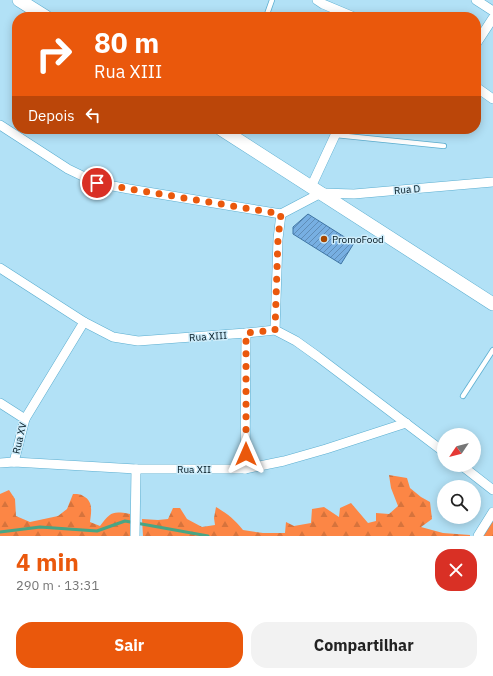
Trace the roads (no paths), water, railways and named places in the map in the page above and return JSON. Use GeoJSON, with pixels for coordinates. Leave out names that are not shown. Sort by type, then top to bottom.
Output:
{"type":"FeatureCollection","features":[{"type":"Feature","properties":{"kind":"main road"},"geometry":{"type":"LineString","coordinates":[[19,0],[38,12]]}},
{"type":"Feature","properties":{"kind":"main road"},"geometry":{"type":"LineString","coordinates":[[229,134],[493,304]]}},
{"type":"Feature","properties":{"kind":"street"},"geometry":{"type":"LineString","coordinates":[[317,0],[342,12]]}},
{"type":"Feature","properties":{"kind":"street"},"geometry":{"type":"LineString","coordinates":[[476,0],[493,12]]}},
{"type":"Feature","properties":{"kind":"street"},"geometry":{"type":"LineString","coordinates":[[481,36],[493,18]]}},
{"type":"Feature","properties":{"kind":"street"},"geometry":{"type":"LineString","coordinates":[[481,91],[493,99]]}},
{"type":"Feature","properties":{"kind":"street"},"geometry":{"type":"LineString","coordinates":[[0,125],[12,133]]}},
{"type":"Feature","properties":{"kind":"street"},"geometry":{"type":"LineString","coordinates":[[14,134],[68,169],[97,183],[137,191],[281,214],[316,190],[336,134]]}},
{"type":"Feature","properties":{"kind":"street","name":"Rua D"},"geometry":{"type":"LineString","coordinates":[[316,190],[354,194],[493,182]]}},
{"type":"Feature","properties":{"kind":"street"},"geometry":{"type":"LineString","coordinates":[[281,214],[278,238],[275,330],[296,341],[437,447]]}},
{"type":"Feature","properties":{"kind":"street","name":"Rua XIII"},"geometry":{"type":"LineString","coordinates":[[0,268],[84,322],[113,337],[138,341],[275,330]]}},
{"type":"Feature","properties":{"kind":"street"},"geometry":{"type":"LineString","coordinates":[[26,419],[84,322]]}},
{"type":"Feature","properties":{"kind":"street"},"geometry":{"type":"LineString","coordinates":[[246,333],[246,469]]}},
{"type":"Feature","properties":{"kind":"street","name":"Rua XV"},"geometry":{"type":"LineString","coordinates":[[0,403],[26,419],[14,462]]}},
{"type":"Feature","properties":{"kind":"street","name":"Rua XII"},"geometry":{"type":"LineString","coordinates":[[0,463],[14,462],[136,469],[246,469],[284,461],[326,449],[406,423]]}},
{"type":"Feature","properties":{"kind":"street"},"geometry":{"type":"LineString","coordinates":[[135,533],[136,469]]}},
{"type":"Feature","properties":{"kind":"street"},"geometry":{"type":"LineString","coordinates":[[470,472],[493,490]]}},
{"type":"Feature","properties":{"kind":"street"},"geometry":{"type":"LineString","coordinates":[[478,536],[493,512]]}},
{"type":"Feature","properties":{"kind":"lane"},"geometry":{"type":"LineString","coordinates":[[268,12],[272,0]]}},
{"type":"Feature","properties":{"kind":"lane"},"geometry":{"type":"LineString","coordinates":[[352,134],[444,146]]}},
{"type":"Feature","properties":{"kind":"lane"},"geometry":{"type":"LineString","coordinates":[[463,396],[493,350]]}},
{"type":"Feature","properties":{"kind":"waterway"},"geometry":{"type":"LineString","coordinates":[[0,532],[40,527],[97,531],[125,521],[208,536]]}},
{"type":"Feature","properties":{"kind":"place","name":"PromoFood"},"geometry":{"type":"Point","coordinates":[324,239]}}]}
